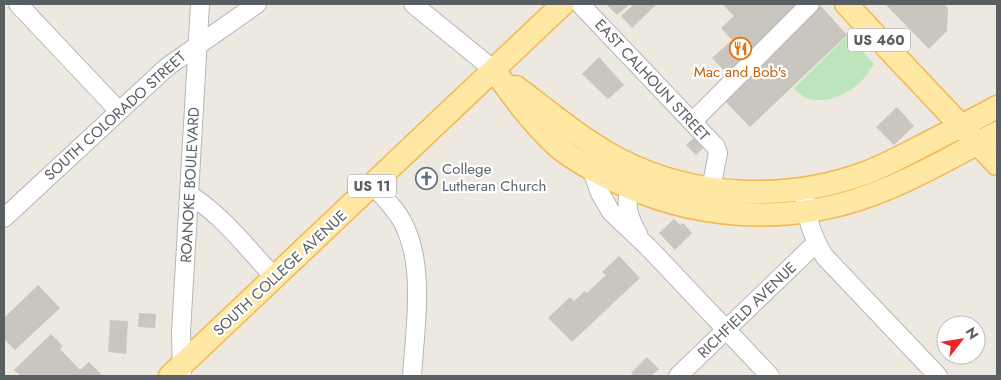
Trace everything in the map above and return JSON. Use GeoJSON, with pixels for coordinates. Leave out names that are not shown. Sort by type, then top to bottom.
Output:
{"type":"FeatureCollection","features":[{"type":"Feature","properties":{"kind":"main road","name":"SOUTH COLLEGE AVENUE"},"geometry":{"type":"LineString","coordinates":[[178,374],[274,278],[563,4]]}},
{"type":"Feature","properties":{"kind":"main road","name":"US 460"},"geometry":{"type":"LineString","coordinates":[[846,4],[997,164]]}},
{"type":"Feature","properties":{"kind":"main road"},"geometry":{"type":"LineString","coordinates":[[494,70],[530,118],[557,146],[592,170],[630,189],[658,200],[688,208],[719,213],[748,215],[806,211],[841,205],[902,182],[997,133]]}},
{"type":"Feature","properties":{"kind":"main road"},"geometry":{"type":"LineString","coordinates":[[494,70],[579,134],[618,159],[647,172],[677,182],[711,189],[768,193],[803,189],[842,180],[868,172],[997,108]]}},
{"type":"Feature","properties":{"kind":"street"},"geometry":{"type":"LineString","coordinates":[[18,4],[119,111]]}},
{"type":"Feature","properties":{"kind":"street","name":"ROANOKE BOULEVARD"},"geometry":{"type":"LineString","coordinates":[[178,374],[200,4]]}},
{"type":"Feature","properties":{"kind":"street","name":"SOUTH COLORADO STREET"},"geometry":{"type":"LineString","coordinates":[[4,218],[167,67],[257,4]]}},
{"type":"Feature","properties":{"kind":"street"},"geometry":{"type":"LineString","coordinates":[[413,4],[494,70]]}},
{"type":"Feature","properties":{"kind":"street","name":"EAST CALHOUN STREET"},"geometry":{"type":"LineString","coordinates":[[580,4],[716,147],[718,153],[711,189]]}},
{"type":"Feature","properties":{"kind":"street"},"geometry":{"type":"LineString","coordinates":[[692,122],[810,4]]}},
{"type":"Feature","properties":{"kind":"street"},"geometry":{"type":"LineString","coordinates":[[592,170],[600,193],[611,212],[648,246]]}},
{"type":"Feature","properties":{"kind":"street"},"geometry":{"type":"LineString","coordinates":[[373,185],[396,212],[410,237],[416,257],[417,276],[412,376]]}},
{"type":"Feature","properties":{"kind":"street"},"geometry":{"type":"LineString","coordinates":[[630,189],[627,205],[629,216],[637,233],[770,376]]}},
{"type":"Feature","properties":{"kind":"street"},"geometry":{"type":"LineString","coordinates":[[803,189],[810,229],[816,244],[825,257],[938,376]]}},
{"type":"Feature","properties":{"kind":"street"},"geometry":{"type":"LineString","coordinates":[[190,195],[206,205],[220,218],[274,278]]}},
{"type":"Feature","properties":{"kind":"street","name":"RICHFIELD AVENUE"},"geometry":{"type":"LineString","coordinates":[[678,376],[816,244]]}},
{"type":"Feature","properties":{"kind":"green space"},"geometry":{"type":"Polygon","coordinates":[[[848,35],[874,64],[864,78],[850,90],[833,98],[816,100],[808,99],[801,95],[794,88],[848,35]]]}},
{"type":"Feature","properties":{"kind":"building"},"geometry":{"type":"Polygon","coordinates":[[[606,4],[630,4],[617,15],[606,4]]]}},
{"type":"Feature","properties":{"kind":"building"},"geometry":{"type":"Polygon","coordinates":[[[634,4],[657,4],[632,28],[621,16],[634,4]]]}},
{"type":"Feature","properties":{"kind":"building","name":"Mac and Bob's"},"geometry":{"type":"Polygon","coordinates":[[[726,4],[805,4],[729,76],[712,58],[732,40],[721,28],[734,16],[724,6],[726,4]]]}},
{"type":"Feature","properties":{"kind":"building"},"geometry":{"type":"Polygon","coordinates":[[[885,4],[944,4],[948,8],[947,31],[929,49],[885,4]]]}},
{"type":"Feature","properties":{"kind":"building"},"geometry":{"type":"Polygon","coordinates":[[[820,5],[847,35],[750,127],[722,98],[820,5]]]}},
{"type":"Feature","properties":{"kind":"building"},"geometry":{"type":"Polygon","coordinates":[[[599,57],[624,85],[608,99],[582,74],[599,57]]]}},
{"type":"Feature","properties":{"kind":"building"},"geometry":{"type":"Polygon","coordinates":[[[897,107],[914,126],[894,145],[876,127],[897,107]]]}},
{"type":"Feature","properties":{"kind":"building"},"geometry":{"type":"Polygon","coordinates":[[[696,136],[705,146],[696,155],[686,145],[696,136]]]}},
{"type":"Feature","properties":{"kind":"building"},"geometry":{"type":"Polygon","coordinates":[[[674,219],[680,225],[683,223],[692,233],[675,250],[659,233],[674,219]]]}},
{"type":"Feature","properties":{"kind":"building"},"geometry":{"type":"Polygon","coordinates":[[[619,256],[640,278],[572,342],[548,318],[570,297],[574,301],[585,291],[587,293],[606,275],[602,272],[619,256]]]}},
{"type":"Feature","properties":{"kind":"building"},"geometry":{"type":"Polygon","coordinates":[[[38,285],[60,308],[15,350],[4,339],[4,318],[38,285]]]}},
{"type":"Feature","properties":{"kind":"building"},"geometry":{"type":"Polygon","coordinates":[[[139,313],[156,314],[155,328],[138,327],[139,313]]]}},
{"type":"Feature","properties":{"kind":"building"},"geometry":{"type":"Polygon","coordinates":[[[110,320],[128,321],[126,354],[108,352],[110,320]]]}},
{"type":"Feature","properties":{"kind":"building"},"geometry":{"type":"Polygon","coordinates":[[[51,334],[63,346],[60,349],[80,370],[89,362],[103,376],[21,376],[14,370],[51,334]]]}},
{"type":"Feature","properties":{"kind":"building"},"geometry":{"type":"Polygon","coordinates":[[[647,357],[659,369],[651,376],[634,376],[631,373],[647,357]]]}},
{"type":"Feature","properties":{"kind":"place","name":"Mac and Bob's"},"geometry":{"type":"Point","coordinates":[740,49]}},
{"type":"Feature","properties":{"kind":"place","name":"College Lutheran Church"},"geometry":{"type":"Point","coordinates":[426,178]}}]}
